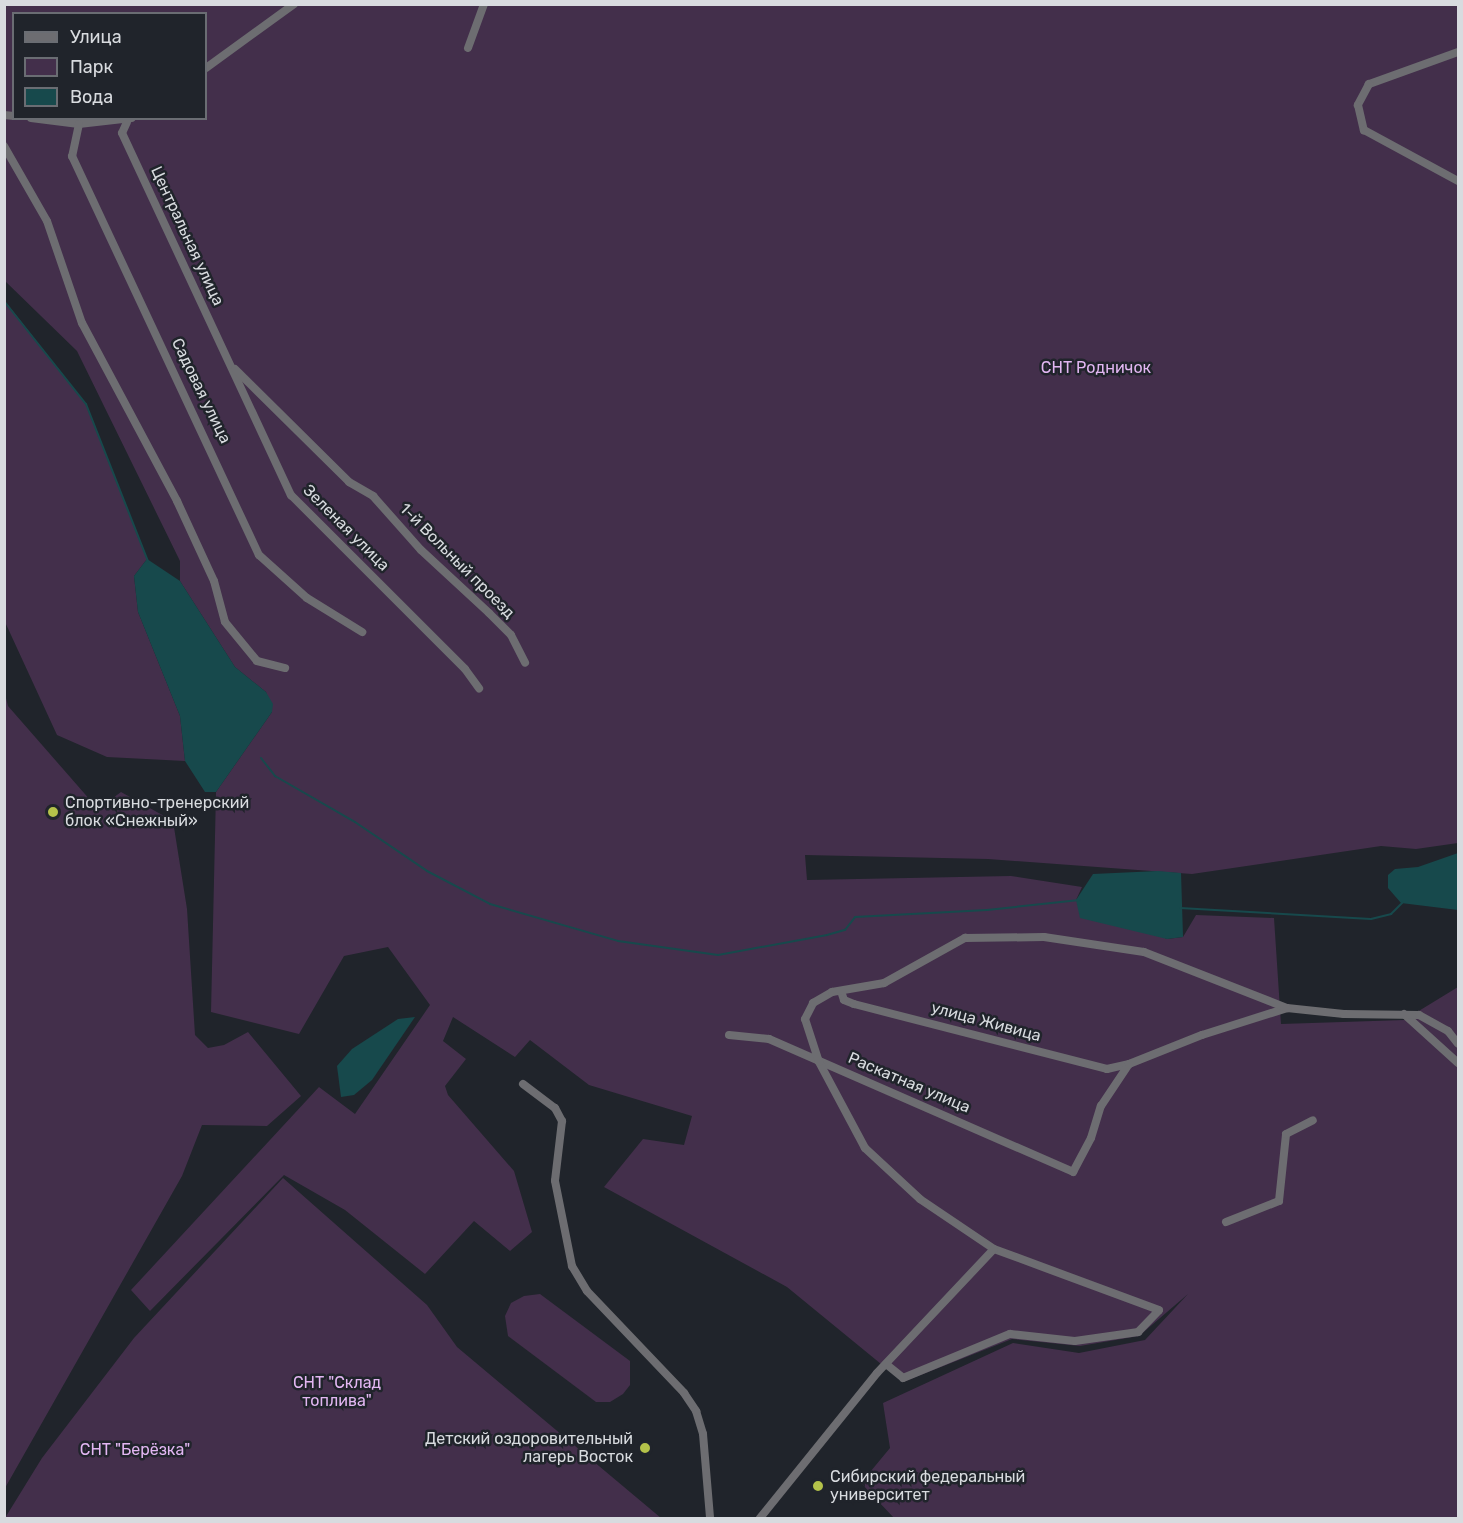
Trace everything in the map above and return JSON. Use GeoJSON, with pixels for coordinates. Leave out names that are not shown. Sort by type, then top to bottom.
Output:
{"type":"FeatureCollection","features":[{"type":"Feature","properties":{"kind":"street"},"geometry":{"type":"LineString","coordinates":[[207,67],[294,4]]}},
{"type":"Feature","properties":{"kind":"street"},"geometry":{"type":"LineString","coordinates":[[468,48],[484,4]]}},
{"type":"Feature","properties":{"kind":"street"},"geometry":{"type":"LineString","coordinates":[[1458,52],[1369,84],[1358,105],[1364,130],[1458,181]]}},
{"type":"Feature","properties":{"kind":"street"},"geometry":{"type":"LineString","coordinates":[[47,120],[79,124],[130,120]]}},
{"type":"Feature","properties":{"kind":"street","name":"Центральная улица"},"geometry":{"type":"LineString","coordinates":[[130,120],[122,133],[229,363]]}},
{"type":"Feature","properties":{"kind":"street","name":"Садовая улица"},"geometry":{"type":"LineString","coordinates":[[79,124],[72,156],[259,555],[307,598],[362,632]]}},
{"type":"Feature","properties":{"kind":"street"},"geometry":{"type":"LineString","coordinates":[[4,146],[47,221],[82,323],[177,501],[214,581],[225,622],[257,661],[285,668]]}},
{"type":"Feature","properties":{"kind":"street","name":"1-й Вольный проезд"},"geometry":{"type":"LineString","coordinates":[[229,363],[349,482],[373,496],[421,549],[511,635],[525,663]]}},
{"type":"Feature","properties":{"kind":"street","name":"Зеленая улица"},"geometry":{"type":"LineString","coordinates":[[229,363],[291,495],[465,669],[479,688]]}},
{"type":"Feature","properties":{"kind":"street"},"geometry":{"type":"LineString","coordinates":[[886,1364],[903,1378],[1010,1334],[1075,1341],[1138,1332],[1160,1310],[994,1249],[920,1199],[865,1148],[819,1062],[805,1019],[813,1003],[841,991],[884,983],[965,938],[1044,937],[1144,952],[1287,1008],[1344,1014],[1404,1014],[1437,1023],[1458,1044]]}},
{"type":"Feature","properties":{"kind":"street","name":"улица Живица"},"geometry":{"type":"LineString","coordinates":[[841,991],[844,1000],[854,1004],[1107,1069],[1129,1064],[1202,1035],[1287,1008]]}},
{"type":"Feature","properties":{"kind":"street"},"geometry":{"type":"LineString","coordinates":[[1404,1014],[1458,1063]]}},
{"type":"Feature","properties":{"kind":"street","name":"Раскатная улица"},"geometry":{"type":"LineString","coordinates":[[729,1035],[769,1039],[819,1062],[913,1099],[1073,1172],[1091,1138],[1101,1106],[1129,1064]]}},
{"type":"Feature","properties":{"kind":"street"},"geometry":{"type":"LineString","coordinates":[[523,1084],[555,1108],[562,1121],[555,1182],[572,1266],[587,1291],[684,1393],[696,1411],[703,1434],[710,1518]]}},
{"type":"Feature","properties":{"kind":"street"},"geometry":{"type":"LineString","coordinates":[[1226,1222],[1279,1201],[1286,1134],[1313,1120]]}},
{"type":"Feature","properties":{"kind":"street"},"geometry":{"type":"LineString","coordinates":[[760,1518],[886,1364],[994,1249]]}},
{"type":"Feature","properties":{"kind":"green space","name":"СНТ Родничок"},"geometry":{"type":"Polygon","coordinates":[[[4,5],[1458,5],[1458,843],[1416,849],[1381,846],[1192,874],[988,859],[805,855],[807,880],[1011,876],[1082,887],[1076,900],[1167,939],[1183,937],[1196,915],[1274,918],[1281,1024],[1404,1020],[1458,987],[1458,1518],[894,1518],[861,1483],[890,1448],[883,1403],[1013,1343],[1079,1353],[1145,1340],[1188,1294],[1139,1336],[1080,1346],[1012,1339],[903,1382],[787,1287],[604,1187],[643,1139],[684,1145],[692,1116],[589,1085],[530,1040],[515,1057],[453,1017],[443,1041],[466,1059],[445,1086],[448,1095],[514,1171],[532,1232],[510,1251],[474,1221],[425,1274],[345,1210],[284,1175],[150,1311],[131,1290],[319,1087],[355,1114],[430,1005],[388,947],[344,956],[299,1034],[211,1012],[216,792],[272,712],[266,692],[235,667],[180,581],[180,561],[77,351],[5,281],[4,5]]]}},
{"type":"Feature","properties":{"kind":"green space"},"geometry":{"type":"Polygon","coordinates":[[[5,301],[86,404],[147,559],[134,576],[138,612],[180,716],[185,761],[107,757],[57,735],[5,622],[5,301]]]}},
{"type":"Feature","properties":{"kind":"green space"},"geometry":{"type":"Polygon","coordinates":[[[5,694],[8,706],[98,809],[121,792],[173,821],[187,909],[195,1035],[208,1048],[224,1045],[248,1032],[301,1096],[267,1126],[202,1125],[182,1176],[5,1488],[5,694]]]}},
{"type":"Feature","properties":{"kind":"green space","name":"СНТ \"Склад топлива\""},"geometry":{"type":"Polygon","coordinates":[[[283,1178],[427,1305],[457,1347],[661,1518],[5,1518],[42,1458],[134,1338],[283,1178]]]}},
{"type":"Feature","properties":{"kind":"green space"},"geometry":{"type":"Polygon","coordinates":[[[540,1294],[630,1361],[630,1385],[623,1394],[610,1402],[596,1402],[508,1336],[505,1316],[511,1303],[524,1296],[540,1294]]]}},
{"type":"Feature","properties":{"kind":"water"},"geometry":{"type":"Polygon","coordinates":[[[147,559],[180,581],[235,667],[266,692],[273,704],[272,712],[216,792],[205,792],[185,761],[180,716],[138,612],[134,576],[147,559]]]}},
{"type":"Feature","properties":{"kind":"water"},"geometry":{"type":"Polygon","coordinates":[[[1458,853],[1458,910],[1401,903],[1388,888],[1388,875],[1395,869],[1418,867],[1458,853]]]}},
{"type":"Feature","properties":{"kind":"water"},"geometry":{"type":"Polygon","coordinates":[[[1158,871],[1181,873],[1183,937],[1167,939],[1080,918],[1076,900],[1093,874],[1158,871]]]}},
{"type":"Feature","properties":{"kind":"water"},"geometry":{"type":"Polygon","coordinates":[[[415,1017],[372,1080],[354,1095],[341,1097],[337,1066],[352,1049],[398,1019],[415,1017]]]}},
{"type":"Feature","properties":{"kind":"waterway"},"geometry":{"type":"LineString","coordinates":[[4,301],[86,404],[148,561]]}},
{"type":"Feature","properties":{"kind":"waterway"},"geometry":{"type":"LineString","coordinates":[[261,758],[275,776],[355,822],[427,871],[490,904],[618,941],[718,955],[827,935],[845,930],[855,917],[987,910],[1079,900]]}},
{"type":"Feature","properties":{"kind":"waterway"},"geometry":{"type":"LineString","coordinates":[[1180,908],[1371,919],[1391,914],[1402,903]]}},
{"type":"Feature","properties":{"kind":"place","name":"Спортивно-тренерский блок «Снежный»"},"geometry":{"type":"Point","coordinates":[53,812]}},
{"type":"Feature","properties":{"kind":"place","name":"Детский оздоровительный лагерь Восток"},"geometry":{"type":"Point","coordinates":[645,1448]}},
{"type":"Feature","properties":{"kind":"place","name":"Сибирский федеральный университет"},"geometry":{"type":"Point","coordinates":[818,1486]}},
{"type":"Feature","properties":{"kind":"park label","name":"СНТ \"Берёзка\""},"geometry":{"type":"Point","coordinates":[135,1450]}}]}
